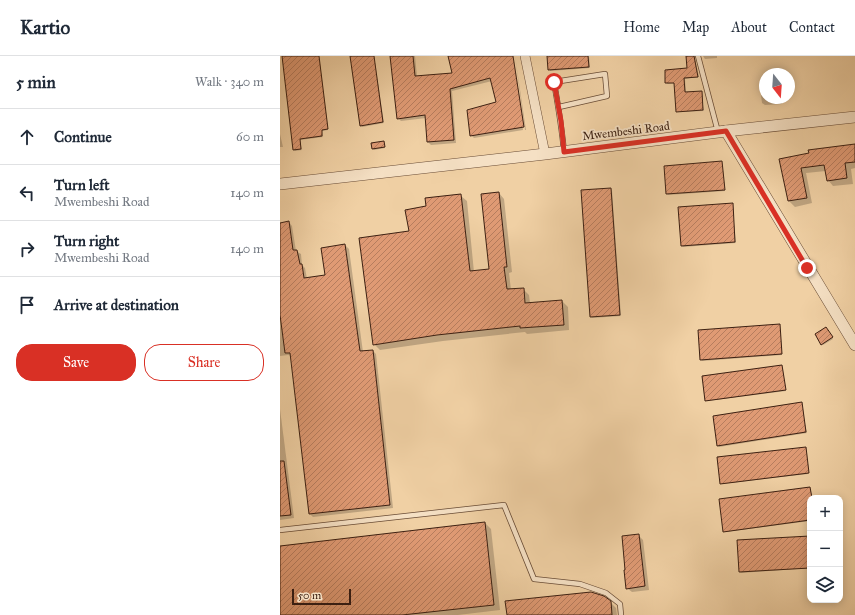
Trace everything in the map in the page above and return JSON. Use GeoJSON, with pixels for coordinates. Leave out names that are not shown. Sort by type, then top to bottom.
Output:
{"type":"FeatureCollection","features":[{"type":"Feature","properties":{"kind":"street"},"geometry":{"type":"LineString","coordinates":[[525,56],[545,154]]}},
{"type":"Feature","properties":{"kind":"street","name":"Mwembeshi Road"},"geometry":{"type":"LineString","coordinates":[[280,184],[564,152],[722,131],[855,117]]}},
{"type":"Feature","properties":{"kind":"street"},"geometry":{"type":"LineString","coordinates":[[722,131],[855,345]]}},
{"type":"Feature","properties":{"kind":"lane"},"geometry":{"type":"LineString","coordinates":[[698,56],[722,131]]}},
{"type":"Feature","properties":{"kind":"lane"},"geometry":{"type":"LineString","coordinates":[[559,107],[608,96],[605,74],[554,82],[559,107],[564,152]]}},
{"type":"Feature","properties":{"kind":"lane"},"geometry":{"type":"LineString","coordinates":[[280,530],[504,505],[534,579],[580,584],[606,593],[620,604],[621,615]]}},
{"type":"Feature","properties":{"kind":"building"},"geometry":{"type":"Polygon","coordinates":[[[282,56],[319,56],[328,129],[322,130],[322,136],[300,139],[301,149],[293,150],[282,56]]]}},
{"type":"Feature","properties":{"kind":"building"},"geometry":{"type":"Polygon","coordinates":[[[350,56],[374,56],[383,122],[360,126],[350,56]]]}},
{"type":"Feature","properties":{"kind":"building"},"geometry":{"type":"Polygon","coordinates":[[[390,56],[413,56],[415,76],[452,73],[448,56],[513,56],[524,127],[470,136],[467,110],[496,102],[490,78],[450,89],[454,140],[427,142],[425,115],[397,119],[390,56]]]}},
{"type":"Feature","properties":{"kind":"building"},"geometry":{"type":"Polygon","coordinates":[[[547,56],[588,56],[589,67],[548,70],[547,56]]]}},
{"type":"Feature","properties":{"kind":"building"},"geometry":{"type":"Polygon","coordinates":[[[686,56],[694,56],[698,77],[684,78],[685,92],[702,91],[703,110],[676,112],[674,83],[665,83],[665,70],[687,68],[686,56]]]}},
{"type":"Feature","properties":{"kind":"building"},"geometry":{"type":"Polygon","coordinates":[[[384,141],[385,147],[372,149],[371,143],[384,141]]]}},
{"type":"Feature","properties":{"kind":"building"},"geometry":{"type":"Polygon","coordinates":[[[855,144],[855,162],[845,163],[847,178],[827,181],[824,165],[801,168],[807,198],[788,201],[779,159],[809,153],[808,150],[855,144]]]}},
{"type":"Feature","properties":{"kind":"building"},"geometry":{"type":"Polygon","coordinates":[[[722,161],[725,190],[666,194],[664,166],[722,161]]]}},
{"type":"Feature","properties":{"kind":"building"},"geometry":{"type":"Polygon","coordinates":[[[611,188],[620,315],[590,317],[581,190],[611,188]]]}},
{"type":"Feature","properties":{"kind":"building"},"geometry":{"type":"Polygon","coordinates":[[[499,192],[507,267],[504,267],[507,289],[524,288],[525,303],[562,300],[564,325],[520,328],[520,326],[437,335],[373,345],[359,238],[409,231],[405,210],[426,206],[425,198],[461,194],[470,271],[489,269],[481,194],[499,192]]]}},
{"type":"Feature","properties":{"kind":"building"},"geometry":{"type":"Polygon","coordinates":[[[733,203],[735,242],[681,246],[678,207],[733,203]]]}},
{"type":"Feature","properties":{"kind":"building"},"geometry":{"type":"Polygon","coordinates":[[[289,221],[293,250],[297,250],[300,264],[302,264],[304,278],[325,275],[321,248],[345,244],[360,351],[373,350],[390,505],[309,514],[290,353],[285,353],[280,315],[280,223],[289,221]]]}},
{"type":"Feature","properties":{"kind":"building"},"geometry":{"type":"Polygon","coordinates":[[[780,324],[782,354],[700,360],[698,330],[780,324]]]}},
{"type":"Feature","properties":{"kind":"building"},"geometry":{"type":"Polygon","coordinates":[[[826,327],[833,337],[821,345],[815,334],[826,327]]]}},
{"type":"Feature","properties":{"kind":"building"},"geometry":{"type":"Polygon","coordinates":[[[782,365],[786,390],[705,401],[702,376],[782,365]]]}},
{"type":"Feature","properties":{"kind":"building"},"geometry":{"type":"Polygon","coordinates":[[[802,402],[806,432],[717,446],[713,416],[802,402]]]}},
{"type":"Feature","properties":{"kind":"building"},"geometry":{"type":"Polygon","coordinates":[[[806,447],[809,473],[720,484],[717,457],[806,447]]]}},
{"type":"Feature","properties":{"kind":"building"},"geometry":{"type":"Polygon","coordinates":[[[280,461],[284,461],[291,515],[280,516],[280,461]]]}},
{"type":"Feature","properties":{"kind":"building"},"geometry":{"type":"Polygon","coordinates":[[[810,487],[811,495],[807,495],[807,520],[723,532],[719,499],[810,487]]]}},
{"type":"Feature","properties":{"kind":"building"},"geometry":{"type":"Polygon","coordinates":[[[485,522],[494,605],[402,615],[280,615],[280,546],[485,522]]]}},
{"type":"Feature","properties":{"kind":"building"},"geometry":{"type":"Polygon","coordinates":[[[639,534],[645,586],[626,589],[622,536],[639,534]]]}},
{"type":"Feature","properties":{"kind":"building"},"geometry":{"type":"Polygon","coordinates":[[[807,536],[807,568],[739,572],[737,540],[807,536]]]}},
{"type":"Feature","properties":{"kind":"building"},"geometry":{"type":"Polygon","coordinates":[[[591,592],[604,596],[611,601],[612,615],[507,615],[505,601],[591,592]]]}},
{"type":"Feature","properties":{"kind":"route"},"geometry":{"type":"LineString","coordinates":[[554,82],[561,121],[564,152],[726,131],[807,268]]}}]}
